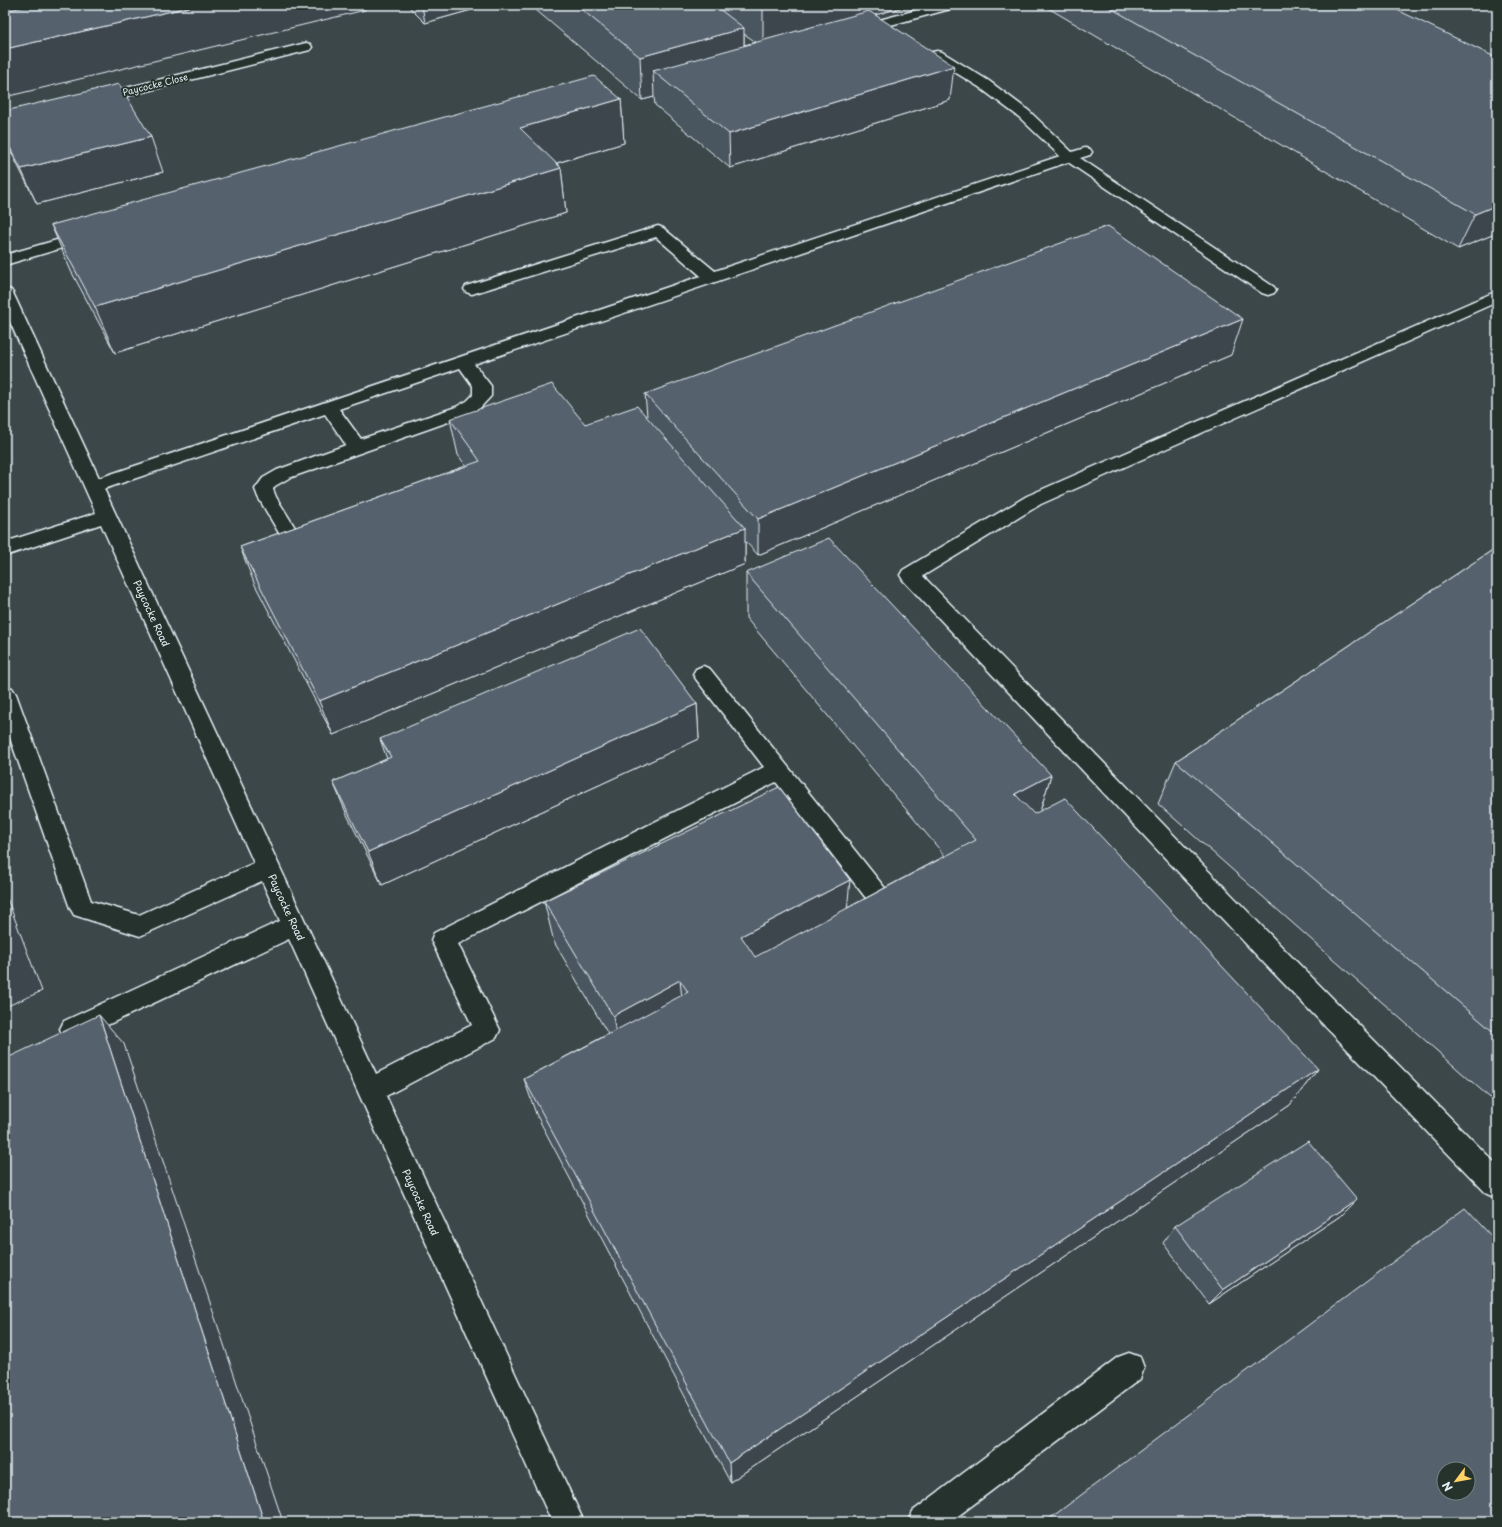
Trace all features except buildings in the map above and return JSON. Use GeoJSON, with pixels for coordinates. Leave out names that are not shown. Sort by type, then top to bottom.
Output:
{"type":"FeatureCollection","features":[{"type":"Feature","properties":{"kind":"street"},"geometry":{"type":"LineString","coordinates":[[844,33],[950,5]]}},
{"type":"Feature","properties":{"kind":"street","name":"Paycocke Close"},"geometry":{"type":"LineString","coordinates":[[82,103],[306,47]]}},
{"type":"Feature","properties":{"kind":"street"},"geometry":{"type":"LineString","coordinates":[[937,55],[984,84],[1024,114],[1069,157],[1268,290]]}},
{"type":"Feature","properties":{"kind":"street"},"geometry":{"type":"LineString","coordinates":[[94,486],[1085,152]]}},
{"type":"Feature","properties":{"kind":"street"},"geometry":{"type":"LineString","coordinates":[[5,260],[105,231]]}},
{"type":"Feature","properties":{"kind":"street"},"geometry":{"type":"LineString","coordinates":[[472,289],[658,231],[712,277]]}},
{"type":"Feature","properties":{"kind":"street","name":"Paycocke Road"},"geometry":{"type":"LineString","coordinates":[[5,293],[568,1522]]}},
{"type":"Feature","properties":{"kind":"street"},"geometry":{"type":"LineString","coordinates":[[1497,296],[1034,500],[910,575],[1272,955],[1497,1184]]}},
{"type":"Feature","properties":{"kind":"street"},"geometry":{"type":"LineString","coordinates":[[298,547],[264,489],[269,482],[284,474],[473,405],[482,396],[482,386],[463,361]]}},
{"type":"Feature","properties":{"kind":"street"},"geometry":{"type":"LineString","coordinates":[[328,406],[357,447]]}},
{"type":"Feature","properties":{"kind":"street"},"geometry":{"type":"LineString","coordinates":[[5,549],[107,516]]}},
{"type":"Feature","properties":{"kind":"street"},"geometry":{"type":"LineString","coordinates":[[703,674],[884,904]]}},
{"type":"Feature","properties":{"kind":"street"},"geometry":{"type":"LineString","coordinates":[[5,694],[82,908],[140,926],[268,868]]}},
{"type":"Feature","properties":{"kind":"street"},"geometry":{"type":"LineString","coordinates":[[370,1090],[487,1030],[443,940],[779,770]]}},
{"type":"Feature","properties":{"kind":"street"},"geometry":{"type":"LineString","coordinates":[[55,1037],[295,925]]}},
{"type":"Feature","properties":{"kind":"street"},"geometry":{"type":"LineString","coordinates":[[924,1522],[1128,1368]]}},
{"type":"Feature","properties":{"kind":"shaded area"},"geometry":{"type":"Polygon","coordinates":[[[5,5],[1497,5],[1497,1522],[5,1522],[5,5]]]}}]}
